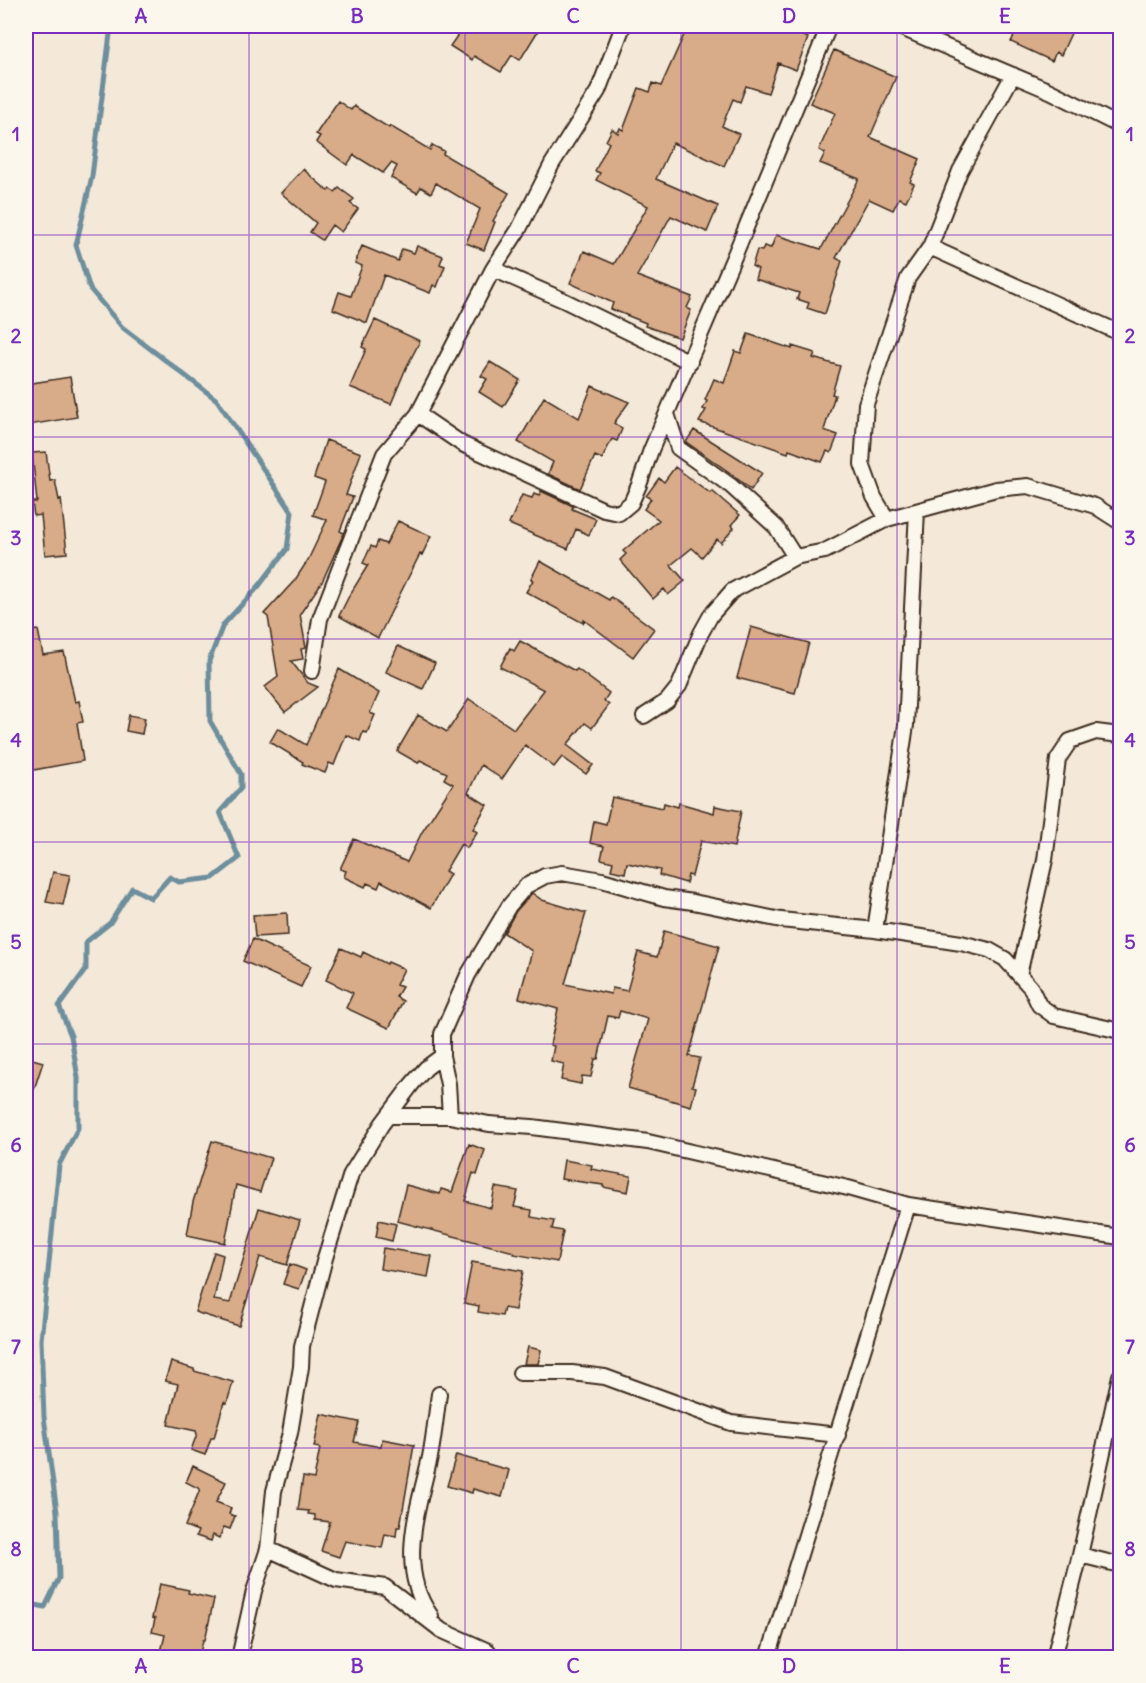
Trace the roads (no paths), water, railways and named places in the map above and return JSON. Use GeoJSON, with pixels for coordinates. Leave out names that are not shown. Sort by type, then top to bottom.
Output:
{"type":"FeatureCollection","features":[{"type":"Feature","properties":{"kind":"street"},"geometry":{"type":"LineString","coordinates":[[312,671],[320,619],[384,454],[418,414],[493,269],[519,229],[552,164],[598,91],[623,26]]}},
{"type":"Feature","properties":{"kind":"street"},"geometry":{"type":"LineString","coordinates":[[418,414],[462,444],[603,510],[619,513],[631,503],[651,450],[690,362],[829,26]]}},
{"type":"Feature","properties":{"kind":"street"},"geometry":{"type":"LineString","coordinates":[[897,26],[1013,75],[1120,126]]}},
{"type":"Feature","properties":{"kind":"street"},"geometry":{"type":"LineString","coordinates":[[886,519],[862,464],[866,404],[908,278],[930,247],[960,171],[1013,75]]}},
{"type":"Feature","properties":{"kind":"street"},"geometry":{"type":"LineString","coordinates":[[930,247],[1120,333]]}},
{"type":"Feature","properties":{"kind":"street"},"geometry":{"type":"LineString","coordinates":[[493,269],[561,299],[690,362]]}},
{"type":"Feature","properties":{"kind":"street"},"geometry":{"type":"LineString","coordinates":[[667,414],[678,448],[731,486],[776,527],[795,556]]}},
{"type":"Feature","properties":{"kind":"street"},"geometry":{"type":"LineString","coordinates":[[651,450],[678,448]]}},
{"type":"Feature","properties":{"kind":"street"},"geometry":{"type":"LineString","coordinates":[[644,716],[667,701],[679,686],[711,615],[732,591],[795,556],[825,552],[886,519],[996,489],[1028,486],[1095,506],[1120,522]]}},
{"type":"Feature","properties":{"kind":"street"},"geometry":{"type":"LineString","coordinates":[[875,930],[906,725],[911,610],[916,566],[917,511]]}},
{"type":"Feature","properties":{"kind":"street"},"geometry":{"type":"LineString","coordinates":[[1019,975],[1045,860],[1058,759],[1070,741],[1096,732],[1120,735]]}},
{"type":"Feature","properties":{"kind":"street"},"geometry":{"type":"LineString","coordinates":[[450,1116],[448,1084],[442,1056],[442,1034],[468,975],[509,906],[526,886],[545,876],[562,873],[664,898],[781,921],[875,930],[961,943],[989,950],[1005,959],[1030,988],[1039,1005],[1054,1016],[1120,1031]]}},
{"type":"Feature","properties":{"kind":"street"},"geometry":{"type":"LineString","coordinates":[[239,1658],[254,1591],[268,1549],[274,1491],[290,1433],[301,1367],[302,1346],[325,1258],[351,1174],[382,1124],[412,1084],[426,1068],[442,1056]]}},
{"type":"Feature","properties":{"kind":"street"},"geometry":{"type":"LineString","coordinates":[[390,1116],[450,1116],[489,1124],[532,1126],[648,1142],[848,1188],[908,1205],[1120,1237]]}},
{"type":"Feature","properties":{"kind":"street"},"geometry":{"type":"LineString","coordinates":[[768,1658],[908,1205]]}},
{"type":"Feature","properties":{"kind":"street"},"geometry":{"type":"LineString","coordinates":[[520,1373],[572,1373],[605,1377],[731,1423],[838,1435]]}},
{"type":"Feature","properties":{"kind":"street"},"geometry":{"type":"LineString","coordinates":[[1054,1658],[1080,1555],[1120,1376]]}},
{"type":"Feature","properties":{"kind":"street"},"geometry":{"type":"LineString","coordinates":[[439,1394],[431,1454],[414,1528],[411,1567],[421,1602],[441,1630]]}},
{"type":"Feature","properties":{"kind":"street"},"geometry":{"type":"LineString","coordinates":[[268,1549],[336,1580],[385,1587],[441,1630],[488,1651],[492,1658]]}},
{"type":"Feature","properties":{"kind":"street"},"geometry":{"type":"LineString","coordinates":[[1080,1555],[1120,1565]]}},
{"type":"Feature","properties":{"kind":"waterway"},"geometry":{"type":"LineString","coordinates":[[26,1603],[45,1607],[59,1578],[57,1512],[44,1417],[41,1340],[59,1165],[78,1128],[78,1078],[71,1036],[59,1006],[86,969],[86,942],[110,923],[132,888],[151,898],[170,877],[179,882],[213,878],[239,858],[220,812],[241,788],[241,774],[210,721],[209,661],[223,625],[259,586],[287,549],[292,512],[217,400],[122,327],[90,289],[76,245],[92,176],[111,26]]}}]}
